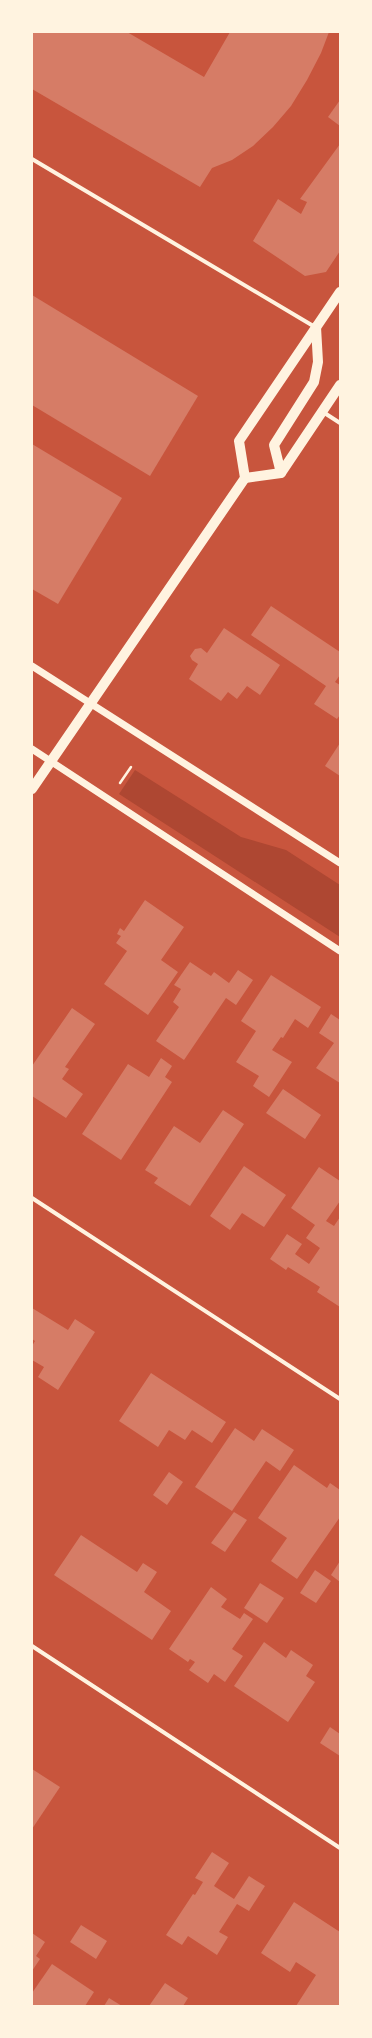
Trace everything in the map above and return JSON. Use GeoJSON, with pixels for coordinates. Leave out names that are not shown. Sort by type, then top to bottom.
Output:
{"type":"FeatureCollection","features":[{"type":"Feature","properties":{"kind":"main road"},"geometry":{"type":"LineString","coordinates":[[32,789],[245,478],[239,441],[340,292]]}},
{"type":"Feature","properties":{"kind":"main road"},"geometry":{"type":"LineString","coordinates":[[281,473],[274,445],[314,382],[318,362],[316,327]]}},
{"type":"Feature","properties":{"kind":"main road"},"geometry":{"type":"LineString","coordinates":[[245,478],[281,473],[340,386]]}},
{"type":"Feature","properties":{"kind":"street"},"geometry":{"type":"LineString","coordinates":[[32,159],[316,327]]}},
{"type":"Feature","properties":{"kind":"street"},"geometry":{"type":"LineString","coordinates":[[323,412],[340,423]]}},
{"type":"Feature","properties":{"kind":"street"},"geometry":{"type":"LineString","coordinates":[[32,666],[340,863]]}},
{"type":"Feature","properties":{"kind":"street"},"geometry":{"type":"LineString","coordinates":[[32,749],[340,951]]}},
{"type":"Feature","properties":{"kind":"street"},"geometry":{"type":"LineString","coordinates":[[32,1198],[340,1399]]}},
{"type":"Feature","properties":{"kind":"street"},"geometry":{"type":"LineString","coordinates":[[32,1646],[340,1848]]}},
{"type":"Feature","properties":{"kind":"path"},"geometry":{"type":"LineString","coordinates":[[119,784],[131,768]]}},
{"type":"Feature","properties":{"kind":"shaded area"},"geometry":{"type":"Polygon","coordinates":[[[135,770],[241,837],[286,850],[340,885],[340,937],[119,794],[135,770]]]}},
{"type":"Feature","properties":{"kind":"building"},"geometry":{"type":"Polygon","coordinates":[[[32,32],[127,32],[204,77],[230,32],[329,32],[321,53],[291,106],[273,127],[253,146],[232,160],[212,168],[200,187],[32,89],[32,32]]]}},
{"type":"Feature","properties":{"kind":"building"},"geometry":{"type":"Polygon","coordinates":[[[340,100],[340,126],[328,117],[340,100]]]}},
{"type":"Feature","properties":{"kind":"building"},"geometry":{"type":"Polygon","coordinates":[[[340,144],[340,251],[326,272],[305,276],[253,241],[278,199],[301,214],[307,202],[300,199],[340,144]]]}},
{"type":"Feature","properties":{"kind":"building"},"geometry":{"type":"Polygon","coordinates":[[[32,295],[198,396],[150,476],[32,405],[32,295]]]}},
{"type":"Feature","properties":{"kind":"building"},"geometry":{"type":"Polygon","coordinates":[[[32,444],[122,498],[58,604],[32,589],[32,444]]]}},
{"type":"Feature","properties":{"kind":"building"},"geometry":{"type":"Polygon","coordinates":[[[271,606],[340,652],[340,675],[335,682],[340,685],[340,715],[337,719],[314,704],[326,686],[251,635],[271,606]]]}},
{"type":"Feature","properties":{"kind":"building"},"geometry":{"type":"Polygon","coordinates":[[[224,628],[280,665],[260,695],[247,686],[237,699],[228,692],[221,701],[189,679],[198,664],[192,660],[190,656],[195,649],[201,648],[207,653],[224,628]]]}},
{"type":"Feature","properties":{"kind":"building"},"geometry":{"type":"Polygon","coordinates":[[[340,743],[340,776],[325,766],[340,743]]]}},
{"type":"Feature","properties":{"kind":"building"},"geometry":{"type":"Polygon","coordinates":[[[145,900],[184,927],[161,960],[178,972],[148,1015],[104,984],[127,951],[116,943],[121,936],[117,934],[120,928],[124,931],[145,900]]]}},
{"type":"Feature","properties":{"kind":"building"},"geometry":{"type":"Polygon","coordinates":[[[190,962],[211,976],[214,972],[229,983],[238,970],[253,980],[236,1005],[226,998],[184,1060],[156,1041],[179,1007],[173,1002],[181,989],[174,985],[190,962]]]}},
{"type":"Feature","properties":{"kind":"building"},"geometry":{"type":"Polygon","coordinates":[[[271,975],[321,1007],[308,1028],[295,1019],[283,1038],[281,1037],[272,1050],[292,1062],[269,1097],[253,1086],[259,1076],[236,1062],[256,1031],[241,1021],[271,975]]]}},
{"type":"Feature","properties":{"kind":"building"},"geometry":{"type":"Polygon","coordinates":[[[72,1008],[95,1024],[65,1067],[69,1069],[62,1079],[83,1094],[66,1118],[32,1096],[32,1066],[72,1008]]]}},
{"type":"Feature","properties":{"kind":"building"},"geometry":{"type":"Polygon","coordinates":[[[331,1014],[340,1020],[340,1083],[316,1068],[334,1043],[319,1033],[331,1014]]]}},
{"type":"Feature","properties":{"kind":"building"},"geometry":{"type":"Polygon","coordinates":[[[161,1058],[172,1066],[165,1077],[172,1082],[121,1160],[82,1134],[128,1064],[149,1077],[161,1058]]]}},
{"type":"Feature","properties":{"kind":"building"},"geometry":{"type":"Polygon","coordinates":[[[283,1089],[321,1115],[305,1139],[266,1113],[283,1089]]]}},
{"type":"Feature","properties":{"kind":"building"},"geometry":{"type":"Polygon","coordinates":[[[223,1110],[244,1124],[190,1206],[154,1183],[158,1178],[145,1170],[174,1126],[200,1143],[223,1110]]]}},
{"type":"Feature","properties":{"kind":"building"},"geometry":{"type":"Polygon","coordinates":[[[244,1166],[286,1195],[264,1227],[242,1213],[230,1230],[210,1216],[244,1166]]]}},
{"type":"Feature","properties":{"kind":"building"},"geometry":{"type":"Polygon","coordinates":[[[319,1167],[340,1181],[340,1201],[326,1221],[334,1226],[340,1217],[340,1307],[317,1292],[320,1287],[288,1267],[286,1270],[270,1259],[287,1234],[302,1244],[295,1254],[309,1264],[320,1248],[306,1238],[315,1225],[291,1208],[319,1167]]]}},
{"type":"Feature","properties":{"kind":"building"},"geometry":{"type":"Polygon","coordinates":[[[32,1308],[68,1330],[75,1319],[95,1332],[58,1390],[38,1377],[44,1367],[32,1360],[32,1346],[35,1341],[32,1339],[32,1308]]]}},
{"type":"Feature","properties":{"kind":"building"},"geometry":{"type":"Polygon","coordinates":[[[151,1373],[226,1422],[212,1443],[192,1430],[185,1440],[169,1430],[158,1447],[119,1421],[151,1373]]]}},
{"type":"Feature","properties":{"kind":"building"},"geometry":{"type":"Polygon","coordinates":[[[235,1428],[254,1441],[262,1429],[294,1450],[280,1471],[266,1461],[232,1511],[195,1487],[235,1428]]]}},
{"type":"Feature","properties":{"kind":"building"},"geometry":{"type":"Polygon","coordinates":[[[294,1465],[327,1488],[330,1483],[340,1490],[340,1517],[297,1579],[271,1561],[287,1538],[258,1518],[294,1465]]]}},
{"type":"Feature","properties":{"kind":"building"},"geometry":{"type":"Polygon","coordinates":[[[169,1472],[183,1482],[167,1505],[153,1495],[169,1472]]]}},
{"type":"Feature","properties":{"kind":"building"},"geometry":{"type":"Polygon","coordinates":[[[234,1512],[247,1520],[225,1552],[211,1543],[234,1512]]]}},
{"type":"Feature","properties":{"kind":"building"},"geometry":{"type":"Polygon","coordinates":[[[81,1535],[137,1572],[143,1563],[157,1572],[144,1592],[171,1611],[152,1640],[54,1575],[81,1535]]]}},
{"type":"Feature","properties":{"kind":"building"},"geometry":{"type":"Polygon","coordinates":[[[340,1561],[340,1582],[331,1575],[340,1561]]]}},
{"type":"Feature","properties":{"kind":"building"},"geometry":{"type":"Polygon","coordinates":[[[315,1570],[331,1581],[316,1603],[300,1593],[315,1570]]]}},
{"type":"Feature","properties":{"kind":"building"},"geometry":{"type":"Polygon","coordinates":[[[260,1583],[284,1598],[267,1623],[244,1608],[260,1583]]]}},
{"type":"Feature","properties":{"kind":"building"},"geometry":{"type":"Polygon","coordinates":[[[211,1587],[227,1599],[221,1607],[240,1619],[244,1613],[253,1619],[232,1649],[243,1656],[225,1682],[214,1674],[208,1683],[189,1670],[195,1662],[190,1659],[188,1662],[169,1649],[211,1587]]]}},
{"type":"Feature","properties":{"kind":"building"},"geometry":{"type":"Polygon","coordinates":[[[264,1642],[286,1658],[291,1650],[313,1665],[306,1676],[315,1682],[288,1722],[234,1686],[264,1642]]]}},
{"type":"Feature","properties":{"kind":"building"},"geometry":{"type":"Polygon","coordinates":[[[330,1727],[340,1734],[340,1756],[320,1743],[330,1727]]]}},
{"type":"Feature","properties":{"kind":"building"},"geometry":{"type":"Polygon","coordinates":[[[32,1769],[60,1787],[32,1829],[32,1769]]]}},
{"type":"Feature","properties":{"kind":"building"},"geometry":{"type":"Polygon","coordinates":[[[212,1852],[229,1863],[214,1886],[234,1899],[249,1876],[265,1886],[249,1911],[237,1904],[219,1932],[228,1937],[217,1955],[188,1936],[182,1945],[166,1935],[193,1894],[195,1895],[203,1882],[195,1878],[212,1852]]]}},
{"type":"Feature","properties":{"kind":"building"},"geometry":{"type":"Polygon","coordinates":[[[294,1902],[340,1932],[340,2006],[296,2006],[316,1975],[296,1962],[290,1972],[261,1953],[294,1902]]]}},
{"type":"Feature","properties":{"kind":"building"},"geometry":{"type":"Polygon","coordinates":[[[81,1925],[107,1941],[96,1959],[70,1942],[81,1925]]]}},
{"type":"Feature","properties":{"kind":"building"},"geometry":{"type":"Polygon","coordinates":[[[32,1933],[45,1942],[36,1956],[40,1959],[32,1971],[32,1933]]]}},
{"type":"Feature","properties":{"kind":"building"},"geometry":{"type":"Polygon","coordinates":[[[52,1964],[94,1992],[85,2006],[32,2006],[32,1993],[52,1964]]]}},
{"type":"Feature","properties":{"kind":"building"},"geometry":{"type":"Polygon","coordinates":[[[165,1983],[188,1998],[183,2006],[149,2006],[165,1983]]]}},
{"type":"Feature","properties":{"kind":"building"},"geometry":{"type":"Polygon","coordinates":[[[109,1998],[122,2006],[104,2006],[109,1998]]]}}]}
